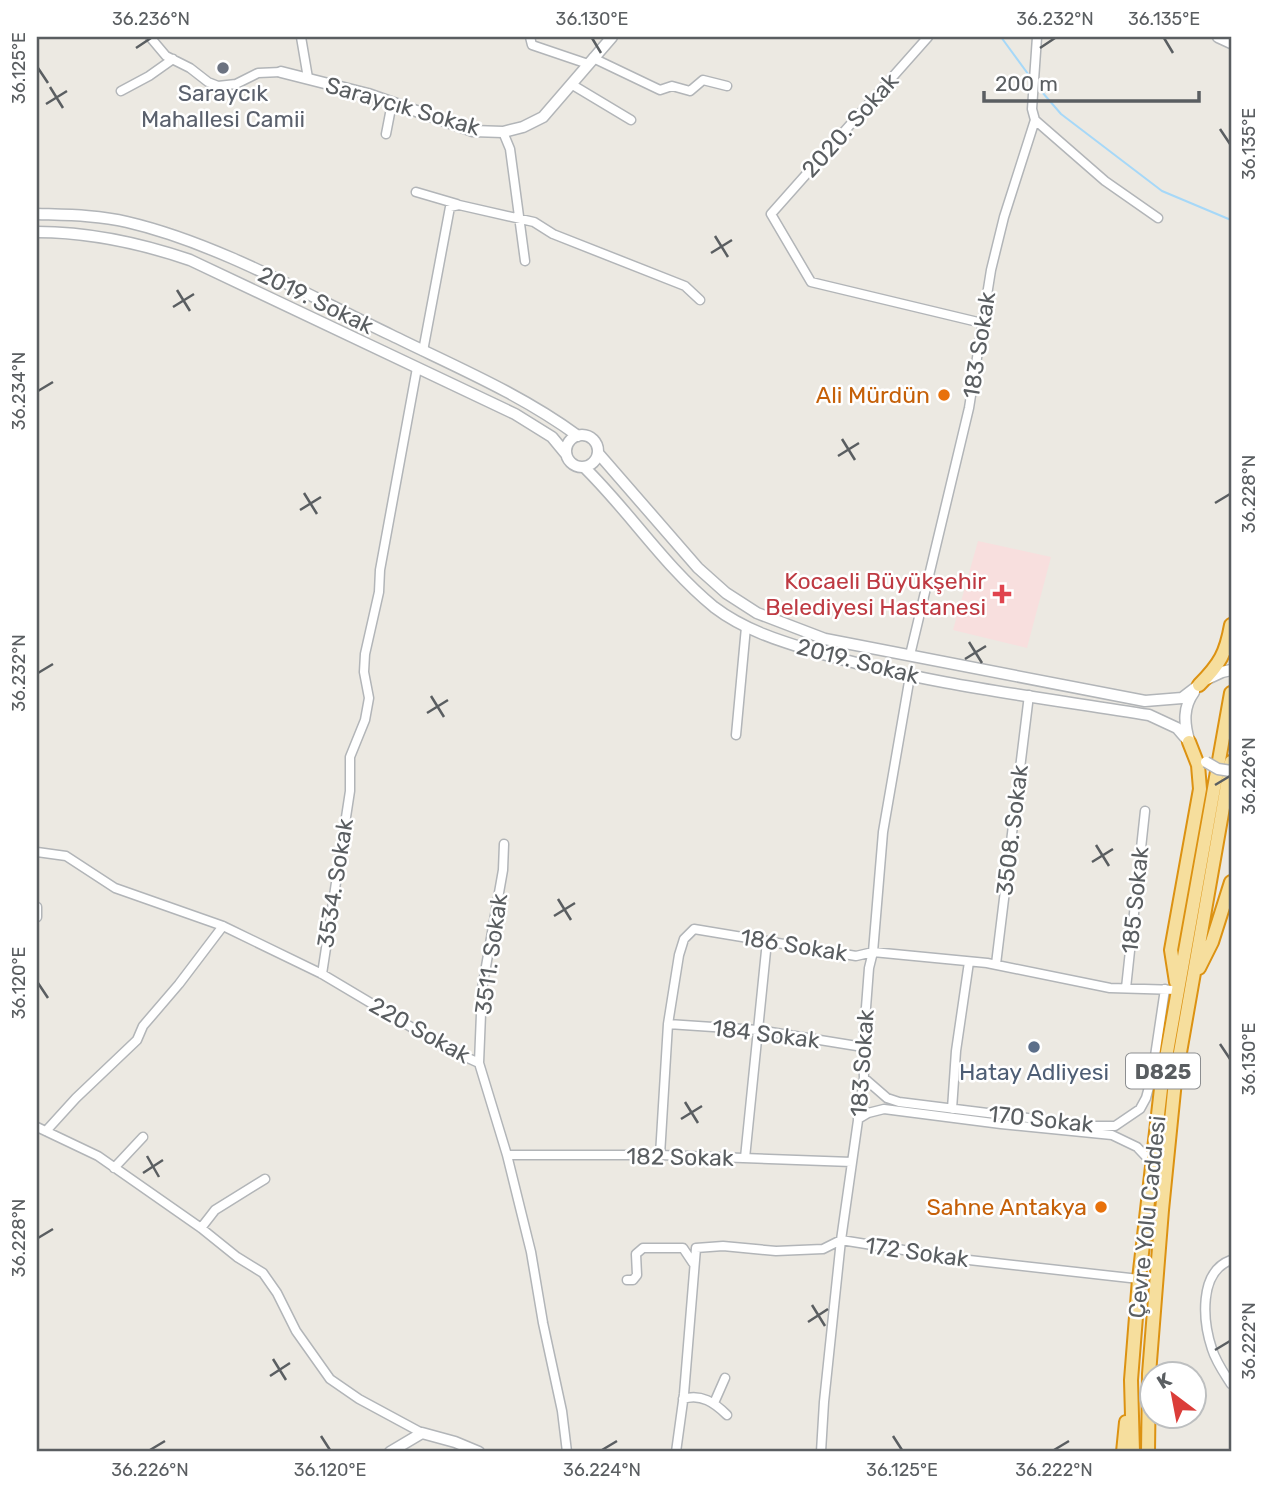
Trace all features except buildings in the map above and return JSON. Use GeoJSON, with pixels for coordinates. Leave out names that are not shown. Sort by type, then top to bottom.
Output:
{"type":"FeatureCollection","features":[{"type":"Feature","properties":{"kind":"highway"},"geometry":{"type":"LineString","coordinates":[[1199,685],[1223,657],[1231,625]]}},
{"type":"Feature","properties":{"kind":"highway","name":"Çevre Yolu Caddesi"},"geometry":{"type":"LineString","coordinates":[[1133,1452],[1131,1380],[1139,1279],[1172,990],[1231,693]]}},
{"type":"Feature","properties":{"kind":"highway"},"geometry":{"type":"LineString","coordinates":[[1172,990],[1171,950],[1200,789],[1198,765],[1189,742]]}},
{"type":"Feature","properties":{"kind":"highway","name":"Çevre Yolu Caddesi"},"geometry":{"type":"LineString","coordinates":[[1150,1360],[1175,1081],[1231,762]]}},
{"type":"Feature","properties":{"kind":"highway"},"geometry":{"type":"LineString","coordinates":[[1193,981],[1212,942],[1231,882]]}},
{"type":"Feature","properties":{"kind":"highway"},"geometry":{"type":"LineString","coordinates":[[1123,1452],[1131,1380]]}},
{"type":"Feature","properties":{"kind":"highway","name":"Çevre Yolu Caddesi"},"geometry":{"type":"LineString","coordinates":[[1148,1430],[1148,1452]]}},
{"type":"Feature","properties":{"kind":"highway"},"geometry":{"type":"LineString","coordinates":[[1155,1430],[1157,1452]]}},
{"type":"Feature","properties":{"kind":"street"},"geometry":{"type":"LineString","coordinates":[[150,37],[166,56],[190,68],[208,82],[225,86],[258,74],[281,72]]}},
{"type":"Feature","properties":{"kind":"street"},"geometry":{"type":"LineString","coordinates":[[301,37],[308,78]]}},
{"type":"Feature","properties":{"kind":"street"},"geometry":{"type":"LineString","coordinates":[[530,37],[532,45],[591,61],[660,90],[672,86],[690,91],[703,79],[727,86]]}},
{"type":"Feature","properties":{"kind":"street","name":"Saraycık Sokak"},"geometry":{"type":"LineString","coordinates":[[281,72],[368,94],[473,131],[503,132],[523,127],[542,117],[612,37]]}},
{"type":"Feature","properties":{"kind":"street","name":"2020. Sokak"},"geometry":{"type":"LineString","coordinates":[[928,37],[771,214],[811,282],[982,323]]}},
{"type":"Feature","properties":{"kind":"street","name":"183 Sokak"},"geometry":{"type":"LineString","coordinates":[[910,654],[970,408],[991,270],[1004,217],[1035,120],[1032,109],[1037,37]]}},
{"type":"Feature","properties":{"kind":"street"},"geometry":{"type":"LineString","coordinates":[[1218,37],[1231,43]]}},
{"type":"Feature","properties":{"kind":"street"},"geometry":{"type":"LineString","coordinates":[[121,91],[173,59]]}},
{"type":"Feature","properties":{"kind":"street"},"geometry":{"type":"LineString","coordinates":[[571,84],[631,120]]}},
{"type":"Feature","properties":{"kind":"street"},"geometry":{"type":"LineString","coordinates":[[386,134],[392,103]]}},
{"type":"Feature","properties":{"kind":"street"},"geometry":{"type":"LineString","coordinates":[[1035,120],[1105,181],[1158,218]]}},
{"type":"Feature","properties":{"kind":"street"},"geometry":{"type":"LineString","coordinates":[[503,132],[510,149],[525,261]]}},
{"type":"Feature","properties":{"kind":"street"},"geometry":{"type":"LineString","coordinates":[[416,192],[534,222],[553,234],[685,286],[700,300]]}},
{"type":"Feature","properties":{"kind":"street"},"geometry":{"type":"LineString","coordinates":[[423,351],[450,207],[460,205]]}},
{"type":"Feature","properties":{"kind":"street","name":"2019. Sokak"},"geometry":{"type":"LineString","coordinates":[[37,214],[125,221],[179,236],[423,351],[552,417],[578,436],[593,439],[598,453],[698,568],[726,593],[757,613],[825,639],[1145,701],[1182,698],[1199,685],[1226,671]]}},
{"type":"Feature","properties":{"kind":"street","name":"2019. Sokak"},"geometry":{"type":"LineString","coordinates":[[37,232],[106,238],[149,246],[180,257],[515,414],[552,437],[571,463],[584,467],[602,484],[677,574],[716,608],[746,627],[803,648],[910,676],[1149,715],[1177,728],[1206,762],[1218,769],[1231,771]]}},
{"type":"Feature","properties":{"kind":"street","name":"3534. Sokak"},"geometry":{"type":"LineString","coordinates":[[321,974],[349,791],[350,757],[365,720],[369,698],[364,672],[365,654],[379,592],[382,561],[417,368]]}},
{"type":"Feature","properties":{"kind":"street"},"geometry":{"type":"LineString","coordinates":[[566,454],[567,445],[578,436]]}},
{"type":"Feature","properties":{"kind":"street"},"geometry":{"type":"LineString","coordinates":[[584,467],[593,462],[598,453]]}},
{"type":"Feature","properties":{"kind":"street"},"geometry":{"type":"LineString","coordinates":[[736,735],[746,627]]}},
{"type":"Feature","properties":{"kind":"street","name":"183 Sokak"},"geometry":{"type":"LineString","coordinates":[[821,1452],[841,1240],[864,1078],[863,1047],[869,968],[873,952],[883,832],[910,676]]}},
{"type":"Feature","properties":{"kind":"street"},"geometry":{"type":"LineString","coordinates":[[1189,742],[1185,712],[1190,697],[1199,685]]}},
{"type":"Feature","properties":{"kind":"street","name":"3508. Sokak"},"geometry":{"type":"LineString","coordinates":[[996,964],[1029,695]]}},
{"type":"Feature","properties":{"kind":"street","name":"185 Sokak"},"geometry":{"type":"LineString","coordinates":[[1126,988],[1144,811]]}},
{"type":"Feature","properties":{"kind":"street","name":"3511. Sokak"},"geometry":{"type":"LineString","coordinates":[[479,1063],[482,989],[503,870],[504,844]]}},
{"type":"Feature","properties":{"kind":"street","name":"220 Sokak"},"geometry":{"type":"LineString","coordinates":[[37,852],[66,856],[115,888],[223,926],[321,974],[448,1049],[479,1063],[507,1155],[531,1252],[562,1411],[567,1452]]}},
{"type":"Feature","properties":{"kind":"street"},"geometry":{"type":"LineString","coordinates":[[37,908],[37,917]]}},
{"type":"Feature","properties":{"kind":"street"},"geometry":{"type":"LineString","coordinates":[[223,926],[143,1026],[137,1040],[40,1129],[98,1156],[263,1273],[277,1293],[296,1331],[330,1379],[359,1399],[422,1433],[479,1452]]}},
{"type":"Feature","properties":{"kind":"street","name":"186 Sokak"},"geometry":{"type":"LineString","coordinates":[[660,1155],[668,1024],[679,955],[684,939],[694,929],[856,956],[873,952],[996,964],[1110,988],[1172,990]]}},
{"type":"Feature","properties":{"kind":"street"},"geometry":{"type":"LineString","coordinates":[[745,1158],[767,941]]}},
{"type":"Feature","properties":{"kind":"street"},"geometry":{"type":"LineString","coordinates":[[952,1109],[969,962]]}},
{"type":"Feature","properties":{"kind":"street","name":"170 Sokak"},"geometry":{"type":"LineString","coordinates":[[864,1078],[887,1098],[899,1102],[1092,1126],[1115,1126],[1140,1109],[1146,1098],[1172,990]]}},
{"type":"Feature","properties":{"kind":"street","name":"184 Sokak"},"geometry":{"type":"LineString","coordinates":[[668,1024],[758,1030],[863,1047]]}},
{"type":"Feature","properties":{"kind":"street","name":"170 Sokak"},"geometry":{"type":"LineString","coordinates":[[858,1119],[884,1109],[1112,1135],[1137,1147],[1152,1163]]}},
{"type":"Feature","properties":{"kind":"street"},"geometry":{"type":"LineString","coordinates":[[114,1168],[144,1136]]}},
{"type":"Feature","properties":{"kind":"street","name":"182 Sokak"},"geometry":{"type":"LineString","coordinates":[[507,1155],[660,1155],[852,1162]]}},
{"type":"Feature","properties":{"kind":"street"},"geometry":{"type":"LineString","coordinates":[[201,1228],[215,1210],[265,1179]]}},
{"type":"Feature","properties":{"kind":"street","name":"172 Sokak"},"geometry":{"type":"LineString","coordinates":[[695,1265],[696,1248],[723,1246],[776,1251],[822,1249],[841,1240],[960,1259],[1139,1279]]}},
{"type":"Feature","properties":{"kind":"street"},"geometry":{"type":"LineString","coordinates":[[627,1280],[633,1280],[637,1275],[636,1254],[643,1248],[683,1248],[695,1265],[676,1452]]}},
{"type":"Feature","properties":{"kind":"street"},"geometry":{"type":"LineString","coordinates":[[1231,1260],[1216,1269],[1209,1279],[1206,1306],[1212,1349],[1231,1384]]}},
{"type":"Feature","properties":{"kind":"street"},"geometry":{"type":"LineString","coordinates":[[714,1403],[725,1378]]}},
{"type":"Feature","properties":{"kind":"street"},"geometry":{"type":"LineString","coordinates":[[683,1399],[692,1396],[714,1403],[727,1415]]}},
{"type":"Feature","properties":{"kind":"street"},"geometry":{"type":"LineString","coordinates":[[390,1452],[422,1433]]}},
{"type":"Feature","properties":{"kind":"shaded area","name":"Kocaeli Büyükşehir Belediyesi Hastanesi"},"geometry":{"type":"Polygon","coordinates":[[[978,541],[1051,557],[1027,648],[953,630],[978,541]]]}},
{"type":"Feature","properties":{"kind":"waterway"},"geometry":{"type":"LineString","coordinates":[[1001,37],[1031,78]]}},
{"type":"Feature","properties":{"kind":"waterway"},"geometry":{"type":"LineString","coordinates":[[1036,85],[1061,114],[1162,191],[1231,220]]}},
{"type":"Feature","properties":{"kind":"place","name":"Saraycık Mahallesi Camii"},"geometry":{"type":"Point","coordinates":[223,68]}},
{"type":"Feature","properties":{"kind":"place","name":"Ali Mürdün"},"geometry":{"type":"Point","coordinates":[944,395]}},
{"type":"Feature","properties":{"kind":"place","name":"Kocaeli Büyükşehir Belediyesi Hastanesi"},"geometry":{"type":"Point","coordinates":[1002,594]}},
{"type":"Feature","properties":{"kind":"place","name":"Hatay Adliyesi"},"geometry":{"type":"Point","coordinates":[1034,1047]}},
{"type":"Feature","properties":{"kind":"place","name":"Sahne Antakya"},"geometry":{"type":"Point","coordinates":[1101,1207]}}]}
